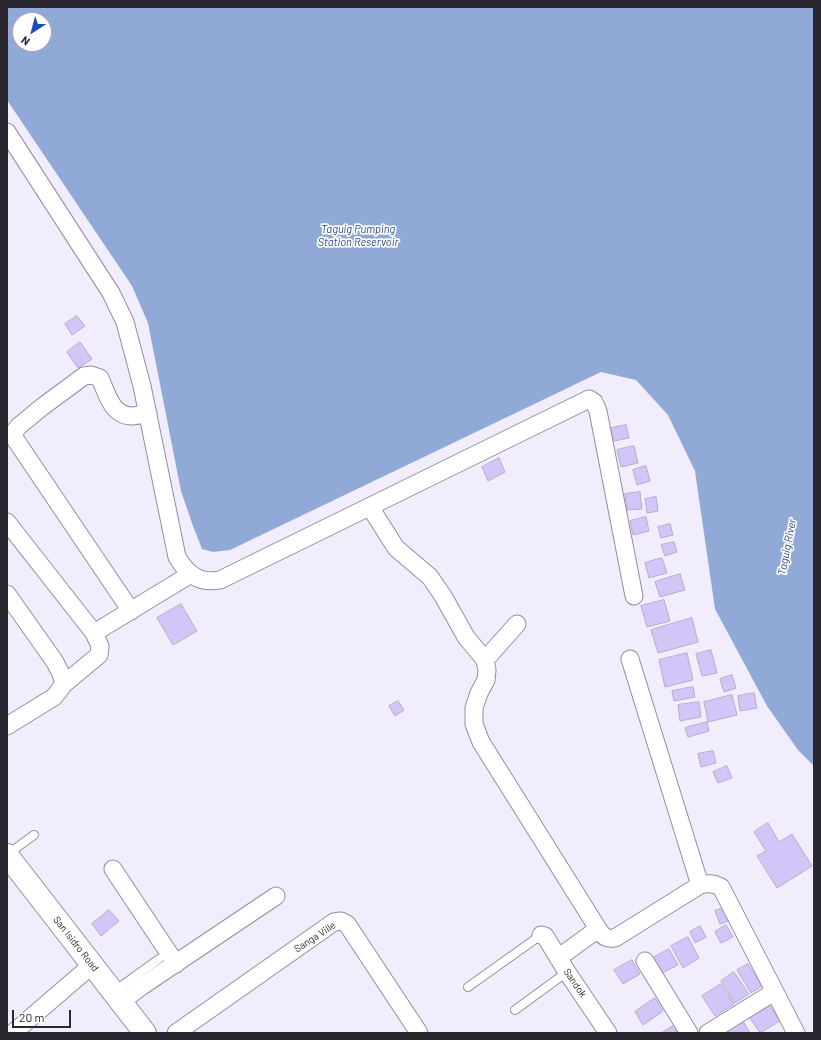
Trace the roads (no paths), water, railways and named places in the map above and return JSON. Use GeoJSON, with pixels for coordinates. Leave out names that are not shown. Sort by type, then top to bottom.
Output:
{"type":"FeatureCollection","features":[{"type":"Feature","properties":{"kind":"street"},"geometry":{"type":"LineString","coordinates":[[7,132],[111,293],[125,322],[148,413],[177,557],[184,568],[191,574],[201,579],[211,581],[220,580],[589,399],[594,402],[598,411],[634,596]]}},
{"type":"Feature","properties":{"kind":"street"},"geometry":{"type":"LineString","coordinates":[[131,611],[11,443],[14,432],[28,418],[84,376],[91,375],[100,378],[113,406],[121,414],[133,416],[148,413]]}},
{"type":"Feature","properties":{"kind":"street"},"geometry":{"type":"LineString","coordinates":[[370,507],[396,548],[430,577],[443,596],[466,637],[485,660],[488,670],[486,680],[479,693],[474,708],[474,724],[481,742],[604,937],[610,939],[615,938],[700,885],[713,883],[721,887],[796,1033]]}},
{"type":"Feature","properties":{"kind":"street"},"geometry":{"type":"LineString","coordinates":[[7,522],[94,633],[100,646],[99,655],[64,684],[54,697],[7,726]]}},
{"type":"Feature","properties":{"kind":"street"},"geometry":{"type":"LineString","coordinates":[[94,633],[191,574]]}},
{"type":"Feature","properties":{"kind":"street"},"geometry":{"type":"LineString","coordinates":[[7,594],[55,662],[64,684]]}},
{"type":"Feature","properties":{"kind":"street"},"geometry":{"type":"LineString","coordinates":[[485,660],[517,624]]}},
{"type":"Feature","properties":{"kind":"street"},"geometry":{"type":"LineString","coordinates":[[630,659],[700,885]]}},
{"type":"Feature","properties":{"kind":"street","name":"San Isidro Road"},"geometry":{"type":"LineString","coordinates":[[7,855],[145,1033]]}},
{"type":"Feature","properties":{"kind":"street"},"geometry":{"type":"LineString","coordinates":[[113,868],[176,964]]}},
{"type":"Feature","properties":{"kind":"street"},"geometry":{"type":"LineString","coordinates":[[117,997],[142,986],[276,896]]}},
{"type":"Feature","properties":{"kind":"street","name":"Sanga Ville"},"geometry":{"type":"LineString","coordinates":[[176,1033],[334,922],[341,921],[347,924],[419,1033]]}},
{"type":"Feature","properties":{"kind":"street"},"geometry":{"type":"LineString","coordinates":[[558,958],[598,929]]}},
{"type":"Feature","properties":{"kind":"street","name":"Sandok"},"geometry":{"type":"LineString","coordinates":[[541,935],[545,936],[608,1033]]}},
{"type":"Feature","properties":{"kind":"street"},"geometry":{"type":"LineString","coordinates":[[645,961],[689,1033]]}},
{"type":"Feature","properties":{"kind":"street"},"geometry":{"type":"LineString","coordinates":[[13,1033],[92,965]]}},
{"type":"Feature","properties":{"kind":"street"},"geometry":{"type":"LineString","coordinates":[[708,1033],[774,992]]}},
{"type":"Feature","properties":{"kind":"lane"},"geometry":{"type":"LineString","coordinates":[[7,855],[34,835]]}},
{"type":"Feature","properties":{"kind":"lane"},"geometry":{"type":"LineString","coordinates":[[468,987],[541,935]]}},
{"type":"Feature","properties":{"kind":"lane"},"geometry":{"type":"LineString","coordinates":[[117,997],[159,959]]}},
{"type":"Feature","properties":{"kind":"lane"},"geometry":{"type":"LineString","coordinates":[[515,1010],[567,972]]}},
{"type":"Feature","properties":{"kind":"water","name":"Taguig Pumping Station Reservoir"},"geometry":{"type":"Polygon","coordinates":[[[7,7],[814,7],[814,766],[798,750],[767,706],[715,609],[695,471],[668,415],[636,380],[601,372],[230,550],[213,552],[202,549],[181,491],[148,323],[132,286],[7,100],[7,7]]]}},
{"type":"Feature","properties":{"kind":"water label","name":"Taguig River"},"geometry":{"type":"Point","coordinates":[787,547]}}]}
